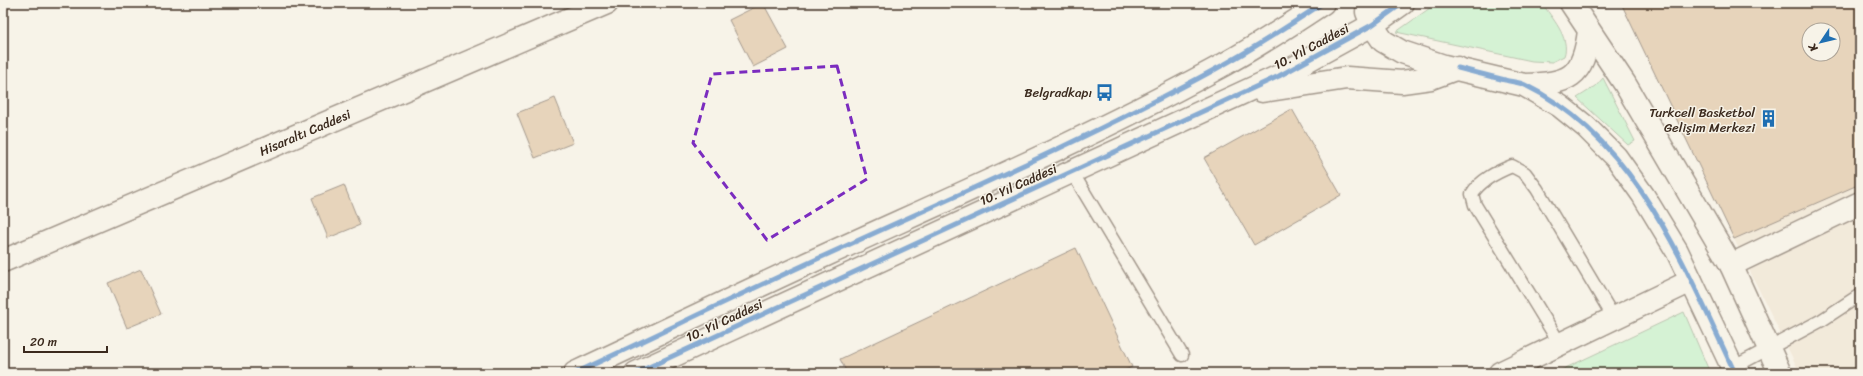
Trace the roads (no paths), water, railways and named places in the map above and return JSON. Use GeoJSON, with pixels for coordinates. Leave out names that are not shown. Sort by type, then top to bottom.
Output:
{"type":"FeatureCollection","features":[{"type":"Feature","properties":{"kind":"street","name":"Hisaraltı Caddesi"},"geometry":{"type":"LineString","coordinates":[[3,261],[607,3]]}},
{"type":"Feature","properties":{"kind":"street","name":"10. Yıl Caddesi"},"geometry":{"type":"LineString","coordinates":[[575,373],[824,255],[947,200],[1100,128],[1213,71],[1271,37],[1323,3]]}},
{"type":"Feature","properties":{"kind":"street"},"geometry":{"type":"LineString","coordinates":[[1368,3],[1367,12],[1372,25],[1383,41],[1402,52],[1524,85],[1560,106],[1586,127],[1616,157],[1643,195],[1674,245],[1734,370]]}},
{"type":"Feature","properties":{"kind":"street","name":"10. Yıl Caddesi"},"geometry":{"type":"LineString","coordinates":[[637,373],[1279,76],[1372,25],[1403,3]]}},
{"type":"Feature","properties":{"kind":"street"},"geometry":{"type":"LineString","coordinates":[[1571,3],[1625,84],[1731,265],[1780,373]]}},
{"type":"Feature","properties":{"kind":"street"},"geometry":{"type":"LineString","coordinates":[[1524,85],[1548,84],[1562,81],[1574,73],[1582,63],[1586,53],[1589,31]]}},
{"type":"Feature","properties":{"kind":"street"},"geometry":{"type":"LineString","coordinates":[[1241,94],[1347,78],[1402,82],[1431,78],[1458,68]]}},
{"type":"Feature","properties":{"kind":"street"},"geometry":{"type":"LineString","coordinates":[[1731,265],[1860,203]]}},
{"type":"Feature","properties":{"kind":"street"},"geometry":{"type":"LineString","coordinates":[[1500,373],[1691,281]]}},
{"type":"Feature","properties":{"kind":"lane"},"geometry":{"type":"LineString","coordinates":[[1560,344],[1475,205],[1472,194],[1477,186],[1501,170],[1512,166],[1525,173],[1537,190],[1614,318]]}},
{"type":"Feature","properties":{"kind":"lane"},"geometry":{"type":"LineString","coordinates":[[1072,172],[1182,355]]}},
{"type":"Feature","properties":{"kind":"lane"},"geometry":{"type":"LineString","coordinates":[[1734,370],[1822,320],[1860,295]]}},
{"type":"Feature","properties":{"kind":"place","name":"Belgradkapı"},"geometry":{"type":"Point","coordinates":[1105,92]}},
{"type":"Feature","properties":{"kind":"place","name":"Turkcell Basketbol Gelişim Merkezi"},"geometry":{"type":"Point","coordinates":[1768,119]}}]}
